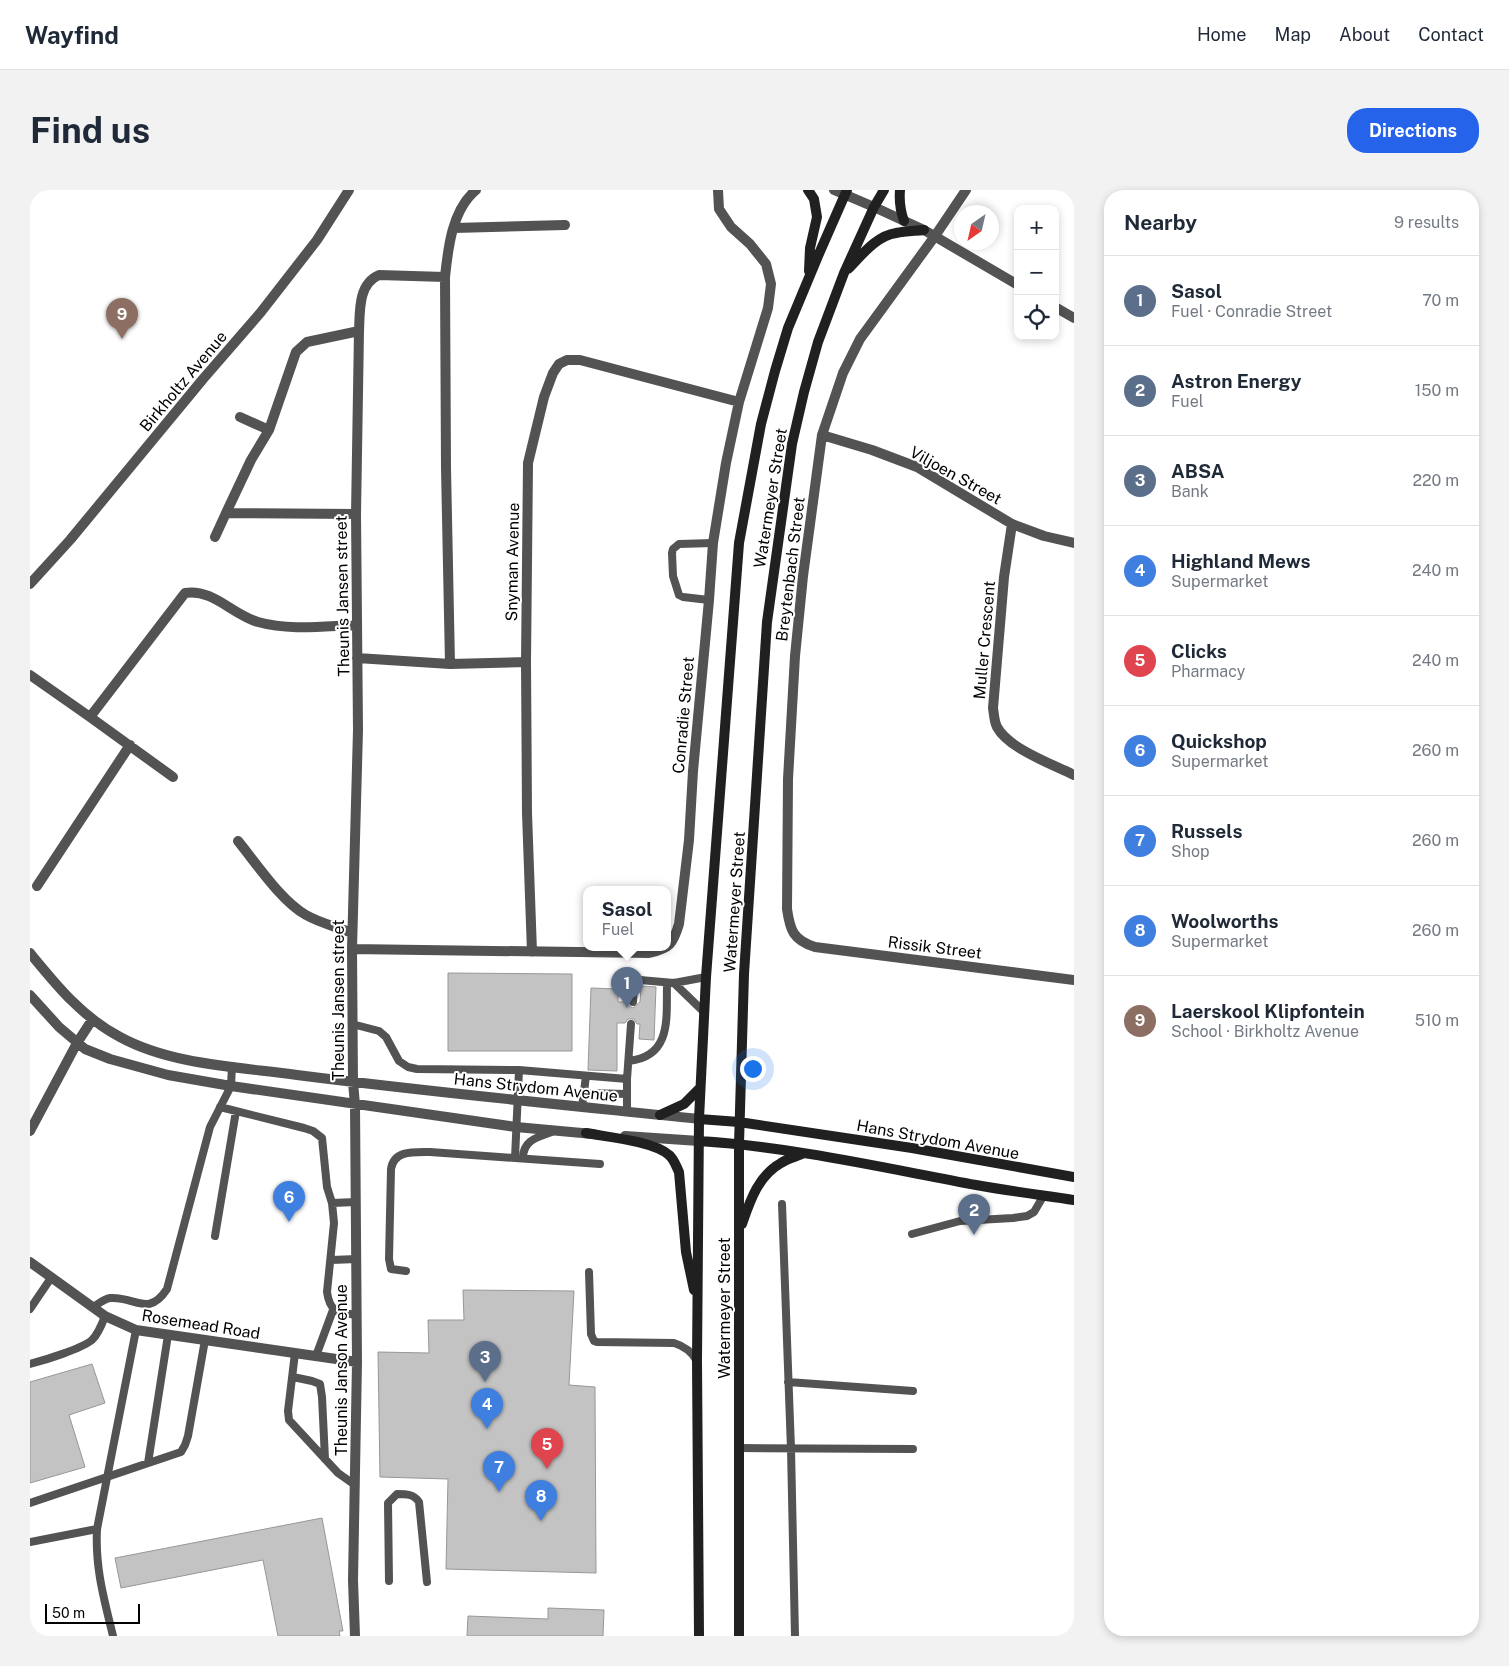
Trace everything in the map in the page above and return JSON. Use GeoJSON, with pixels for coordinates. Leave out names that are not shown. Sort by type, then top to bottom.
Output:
{"type":"FeatureCollection","features":[{"type":"Feature","properties":{"kind":"main road"},"geometry":{"type":"LineString","coordinates":[[808,190],[814,199],[817,217],[810,248],[808,279]]}},
{"type":"Feature","properties":{"kind":"main road","name":"Watermeyer Street"},"geometry":{"type":"LineString","coordinates":[[739,1636],[739,1122],[744,974],[767,622],[792,444],[818,342],[844,273],[874,207],[884,190]]}},
{"type":"Feature","properties":{"kind":"main road"},"geometry":{"type":"LineString","coordinates":[[900,190],[900,211],[904,221]]}},
{"type":"Feature","properties":{"kind":"main road","name":"Watermeyer Street"},"geometry":{"type":"LineString","coordinates":[[699,1636],[697,1361],[700,1088],[706,976],[739,543],[761,424],[788,328],[846,192]]}},
{"type":"Feature","properties":{"kind":"main road"},"geometry":{"type":"LineString","coordinates":[[844,273],[876,241],[883,237],[895,233],[924,230]]}},
{"type":"Feature","properties":{"kind":"main road"},"geometry":{"type":"LineString","coordinates":[[660,1115],[684,1104],[700,1088]]}},
{"type":"Feature","properties":{"kind":"main road","name":"Hans Strydom Avenue"},"geometry":{"type":"LineString","coordinates":[[699,1119],[739,1122],[912,1148],[1074,1176]]}},
{"type":"Feature","properties":{"kind":"main road"},"geometry":{"type":"LineString","coordinates":[[586,1133],[653,1146],[670,1155],[675,1161],[679,1172],[686,1252],[698,1308]]}},
{"type":"Feature","properties":{"kind":"main road"},"geometry":{"type":"LineString","coordinates":[[699,1141],[739,1144],[837,1158],[978,1185],[1074,1200]]}},
{"type":"Feature","properties":{"kind":"main road"},"geometry":{"type":"LineString","coordinates":[[739,1232],[750,1200],[756,1188],[768,1173],[780,1163],[803,1153]]}},
{"type":"Feature","properties":{"kind":"street","name":"Birkholtz Avenue"},"geometry":{"type":"LineString","coordinates":[[30,584],[70,540],[261,312],[317,240],[349,190]]}},
{"type":"Feature","properties":{"kind":"street"},"geometry":{"type":"LineString","coordinates":[[450,664],[445,277],[458,214],[469,196],[476,190]]}},
{"type":"Feature","properties":{"kind":"street","name":"Conradie Street"},"geometry":{"type":"LineString","coordinates":[[671,944],[679,924],[689,840],[713,543],[726,463],[739,402],[768,308],[772,284],[766,264],[750,244],[731,227],[719,209],[718,190]]}},
{"type":"Feature","properties":{"kind":"street"},"geometry":{"type":"LineString","coordinates":[[834,190],[846,192],[924,230],[1014,283]]}},
{"type":"Feature","properties":{"kind":"street","name":"Breytenbach Street"},"geometry":{"type":"LineString","coordinates":[[795,936],[790,927],[787,909],[790,751],[795,656],[802,576],[822,435],[843,373],[860,339],[966,190]]}},
{"type":"Feature","properties":{"kind":"street"},"geometry":{"type":"LineString","coordinates":[[454,228],[565,225]]}},
{"type":"Feature","properties":{"kind":"street","name":"Theunis Jansen street"},"geometry":{"type":"LineString","coordinates":[[355,1105],[353,1082],[352,933],[358,730],[356,514],[359,331],[362,296],[365,286],[371,278],[378,275],[445,277]]}},
{"type":"Feature","properties":{"kind":"street"},"geometry":{"type":"LineString","coordinates":[[1059,309],[1074,318]]}},
{"type":"Feature","properties":{"kind":"street"},"geometry":{"type":"LineString","coordinates":[[215,537],[251,460],[270,430],[292,360],[300,347],[312,340],[359,331]]}},
{"type":"Feature","properties":{"kind":"street","name":"Snyman Avenue"},"geometry":{"type":"LineString","coordinates":[[532,952],[527,813],[528,463],[552,372],[559,364],[567,360],[580,360],[739,402]]}},
{"type":"Feature","properties":{"kind":"street"},"geometry":{"type":"LineString","coordinates":[[240,417],[270,430]]}},
{"type":"Feature","properties":{"kind":"street","name":"Viljoen Street"},"geometry":{"type":"LineString","coordinates":[[822,435],[872,450],[917,467],[1012,524],[1044,536],[1074,543]]}},
{"type":"Feature","properties":{"kind":"street"},"geometry":{"type":"LineString","coordinates":[[226,513],[356,514]]}},
{"type":"Feature","properties":{"kind":"street","name":"Muller Crescent"},"geometry":{"type":"LineString","coordinates":[[1012,524],[1004,577],[993,708],[996,725],[1009,740],[1024,750],[1074,775]]}},
{"type":"Feature","properties":{"kind":"street"},"geometry":{"type":"LineString","coordinates":[[90,716],[185,593],[194,591],[205,594],[256,622],[296,627],[357,625]]}},
{"type":"Feature","properties":{"kind":"street"},"geometry":{"type":"LineString","coordinates":[[357,658],[450,664],[526,662]]}},
{"type":"Feature","properties":{"kind":"street"},"geometry":{"type":"LineString","coordinates":[[30,675],[173,777]]}},
{"type":"Feature","properties":{"kind":"street"},"geometry":{"type":"LineString","coordinates":[[36,886],[130,745]]}},
{"type":"Feature","properties":{"kind":"street"},"geometry":{"type":"LineString","coordinates":[[238,841],[296,909],[317,920],[352,933]]}},
{"type":"Feature","properties":{"kind":"street","name":"Rissik Street"},"geometry":{"type":"LineString","coordinates":[[795,936],[805,944],[828,950],[1074,980]]}},
{"type":"Feature","properties":{"kind":"street","name":"Conradie Street"},"geometry":{"type":"LineString","coordinates":[[352,949],[649,953],[659,951]]}},
{"type":"Feature","properties":{"kind":"street","name":"Hans Strydom Avenue"},"geometry":{"type":"LineString","coordinates":[[30,953],[60,989],[92,1020],[121,1038],[167,1055],[232,1066],[353,1082],[699,1119]]}},
{"type":"Feature","properties":{"kind":"street"},"geometry":{"type":"LineString","coordinates":[[30,995],[59,1027],[77,1043],[110,1059],[148,1070],[231,1086],[516,1127],[699,1141]]}},
{"type":"Feature","properties":{"kind":"street"},"geometry":{"type":"LineString","coordinates":[[30,1131],[77,1043],[92,1020]]}},
{"type":"Feature","properties":{"kind":"street","name":"Theunis Janson Avenue"},"geometry":{"type":"LineString","coordinates":[[355,1105],[357,1315],[355,1636]]}},
{"type":"Feature","properties":{"kind":"street","name":"Rosemead Road"},"geometry":{"type":"LineString","coordinates":[[30,1262],[105,1316],[136,1330],[357,1362]]}},
{"type":"Feature","properties":{"kind":"lane"},"geometry":{"type":"LineString","coordinates":[[709,600],[683,597],[679,594],[673,576],[672,554],[673,549],[679,544],[713,543]]}},
{"type":"Feature","properties":{"kind":"lane"},"geometry":{"type":"LineString","coordinates":[[632,1002],[634,989],[640,980],[671,983],[706,976]]}},
{"type":"Feature","properties":{"kind":"lane"},"geometry":{"type":"LineString","coordinates":[[671,983],[704,1012]]}},
{"type":"Feature","properties":{"kind":"lane"},"geometry":{"type":"LineString","coordinates":[[629,1061],[646,1057],[657,1048],[662,1040],[666,1031],[671,983]]}},
{"type":"Feature","properties":{"kind":"lane"},"geometry":{"type":"LineString","coordinates":[[352,1024],[379,1031],[386,1037],[399,1061],[408,1067],[417,1069],[519,1070],[627,1079]]}},
{"type":"Feature","properties":{"kind":"lane"},"geometry":{"type":"LineString","coordinates":[[627,1111],[626,1094],[631,1024]]}},
{"type":"Feature","properties":{"kind":"lane"},"geometry":{"type":"LineString","coordinates":[[93,1307],[111,1298],[142,1304],[153,1304],[161,1298],[167,1289],[204,1157],[210,1127],[231,1086],[232,1066]]}},
{"type":"Feature","properties":{"kind":"lane"},"geometry":{"type":"LineString","coordinates":[[519,1070],[516,1127],[519,1158]]}},
{"type":"Feature","properties":{"kind":"lane"},"geometry":{"type":"LineString","coordinates":[[582,1107],[586,1076]]}},
{"type":"Feature","properties":{"kind":"lane"},"geometry":{"type":"LineString","coordinates":[[584,1093],[626,1094]]}},
{"type":"Feature","properties":{"kind":"lane"},"geometry":{"type":"LineString","coordinates":[[220,1107],[304,1128],[318,1134],[324,1142],[327,1187],[332,1203],[334,1223],[327,1292],[328,1302],[333,1310],[357,1315]]}},
{"type":"Feature","properties":{"kind":"lane"},"geometry":{"type":"LineString","coordinates":[[215,1236],[236,1111]]}},
{"type":"Feature","properties":{"kind":"lane"},"geometry":{"type":"LineString","coordinates":[[519,1158],[529,1141],[556,1131]]}},
{"type":"Feature","properties":{"kind":"lane"},"geometry":{"type":"LineString","coordinates":[[406,1271],[390,1268],[391,1169],[395,1159],[400,1155],[407,1152],[430,1152],[600,1164]]}},
{"type":"Feature","properties":{"kind":"lane"},"geometry":{"type":"LineString","coordinates":[[912,1234],[960,1221],[1027,1216],[1034,1212],[1044,1196]]}},
{"type":"Feature","properties":{"kind":"lane"},"geometry":{"type":"LineString","coordinates":[[332,1203],[356,1202]]}},
{"type":"Feature","properties":{"kind":"lane"},"geometry":{"type":"LineString","coordinates":[[782,1204],[791,1448],[795,1636]]}},
{"type":"Feature","properties":{"kind":"lane"},"geometry":{"type":"LineString","coordinates":[[331,1260],[356,1259]]}},
{"type":"Feature","properties":{"kind":"lane"},"geometry":{"type":"LineString","coordinates":[[589,1272],[591,1334],[594,1340],[597,1342],[674,1342],[693,1354],[697,1361]]}},
{"type":"Feature","properties":{"kind":"lane"},"geometry":{"type":"LineString","coordinates":[[30,1309],[51,1278]]}},
{"type":"Feature","properties":{"kind":"lane"},"geometry":{"type":"LineString","coordinates":[[316,1356],[333,1310]]}},
{"type":"Feature","properties":{"kind":"lane"},"geometry":{"type":"LineString","coordinates":[[30,1364],[62,1354],[91,1340],[99,1330],[105,1316]]}},
{"type":"Feature","properties":{"kind":"lane"},"geometry":{"type":"LineString","coordinates":[[113,1636],[95,1552],[106,1477],[136,1330]]}},
{"type":"Feature","properties":{"kind":"lane"},"geometry":{"type":"LineString","coordinates":[[148,1463],[168,1335]]}},
{"type":"Feature","properties":{"kind":"lane"},"geometry":{"type":"LineString","coordinates":[[30,1503],[181,1452],[185,1446],[204,1340]]}},
{"type":"Feature","properties":{"kind":"lane"},"geometry":{"type":"LineString","coordinates":[[295,1353],[288,1420],[338,1473],[355,1485]]}},
{"type":"Feature","properties":{"kind":"lane"},"geometry":{"type":"LineString","coordinates":[[293,1377],[320,1384],[326,1460]]}},
{"type":"Feature","properties":{"kind":"lane"},"geometry":{"type":"LineString","coordinates":[[788,1382],[913,1391]]}},
{"type":"Feature","properties":{"kind":"lane"},"geometry":{"type":"LineString","coordinates":[[739,1448],[913,1449]]}},
{"type":"Feature","properties":{"kind":"lane"},"geometry":{"type":"LineString","coordinates":[[389,1581],[388,1503],[397,1494],[402,1494],[413,1496],[419,1502],[427,1582]]}},
{"type":"Feature","properties":{"kind":"lane"},"geometry":{"type":"LineString","coordinates":[[30,1542],[97,1529]]}},
{"type":"Feature","properties":{"kind":"building"},"geometry":{"type":"Polygon","coordinates":[[[448,973],[572,974],[572,1051],[448,1051],[448,973]]]}},
{"type":"Feature","properties":{"kind":"building"},"geometry":{"type":"Polygon","coordinates":[[[643,986],[656,987],[654,1040],[639,1039],[640,1024],[637,1024],[634,1019],[628,1019],[625,1023],[617,1023],[617,1071],[588,1070],[591,988],[618,989],[618,1002],[627,1002],[633,1008],[640,1002],[643,986]]]}},
{"type":"Feature","properties":{"kind":"building"},"geometry":{"type":"Polygon","coordinates":[[[463,1290],[574,1291],[569,1385],[595,1387],[596,1573],[446,1569],[448,1479],[380,1477],[378,1352],[429,1353],[428,1320],[464,1320],[463,1290]]]}},
{"type":"Feature","properties":{"kind":"building"},"geometry":{"type":"Polygon","coordinates":[[[92,1364],[105,1403],[69,1415],[85,1467],[30,1483],[30,1382],[92,1364]]]}},
{"type":"Feature","properties":{"kind":"building"},"geometry":{"type":"Polygon","coordinates":[[[322,1518],[343,1631],[339,1631],[340,1636],[278,1636],[263,1560],[121,1588],[115,1558],[322,1518]]]}},
{"type":"Feature","properties":{"kind":"building"},"geometry":{"type":"Polygon","coordinates":[[[548,1608],[604,1610],[603,1636],[467,1636],[468,1616],[548,1619],[548,1608]]]}},
{"type":"Feature","properties":{"kind":"place","name":"Laerskool Klipfontein"},"geometry":{"type":"Point","coordinates":[122,339]}},
{"type":"Feature","properties":{"kind":"place","name":"Sasol"},"geometry":{"type":"Point","coordinates":[627,1008]}},
{"type":"Feature","properties":{"kind":"place","name":"Quickshop"},"geometry":{"type":"Point","coordinates":[289,1222]}},
{"type":"Feature","properties":{"kind":"place","name":"Astron Energy"},"geometry":{"type":"Point","coordinates":[974,1235]}},
{"type":"Feature","properties":{"kind":"place","name":"ABSA"},"geometry":{"type":"Point","coordinates":[485,1382]}},
{"type":"Feature","properties":{"kind":"place","name":"Highland Mews"},"geometry":{"type":"Point","coordinates":[487,1429]}},
{"type":"Feature","properties":{"kind":"place","name":"Clicks"},"geometry":{"type":"Point","coordinates":[547,1469]}},
{"type":"Feature","properties":{"kind":"place","name":"Russels"},"geometry":{"type":"Point","coordinates":[499,1492]}},
{"type":"Feature","properties":{"kind":"place","name":"Woolworths"},"geometry":{"type":"Point","coordinates":[541,1521]}}]}
